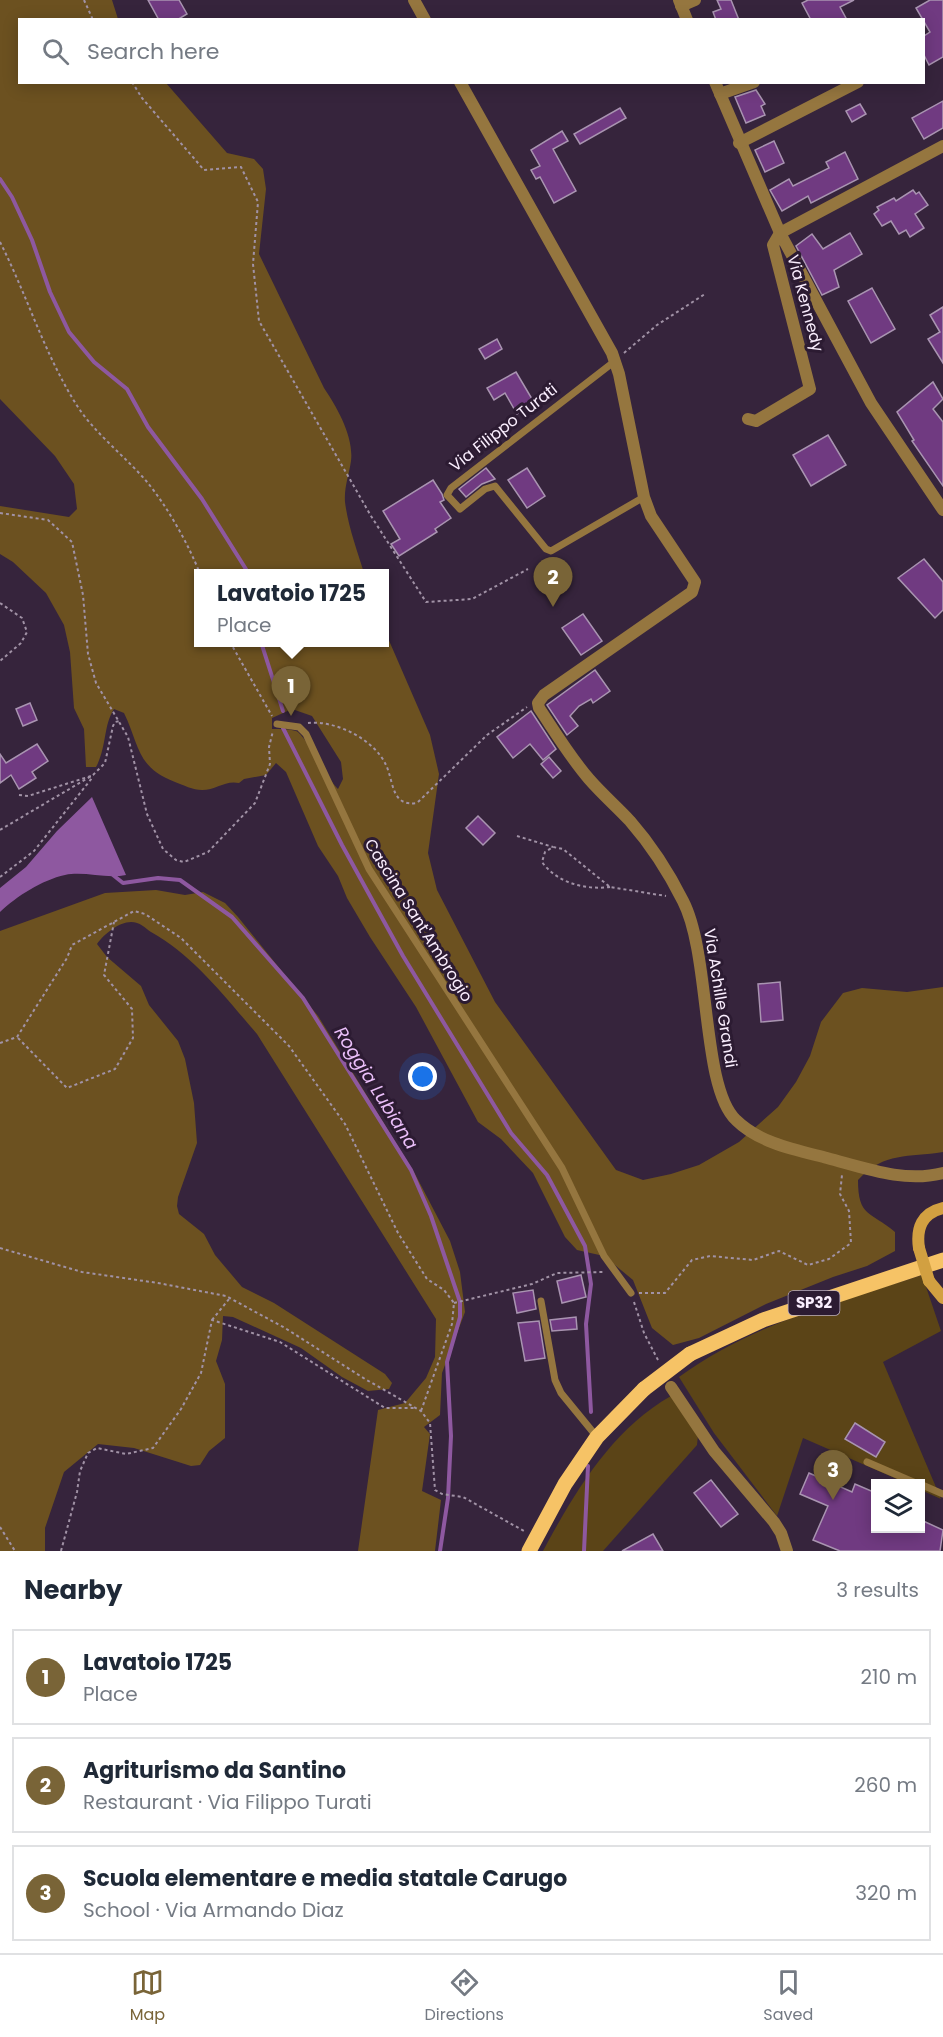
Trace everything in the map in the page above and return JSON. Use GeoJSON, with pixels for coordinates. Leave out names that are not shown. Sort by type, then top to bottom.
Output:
{"type":"FeatureCollection","features":[{"type":"Feature","properties":{"kind":"main road","name":"SP32"},"geometry":{"type":"LineString","coordinates":[[532,1545],[565,1484],[597,1437],[644,1389],[690,1354],[763,1320],[943,1260]]}},
{"type":"Feature","properties":{"kind":"street"},"geometry":{"type":"LineString","coordinates":[[414,0],[424,18]]}},
{"type":"Feature","properties":{"kind":"street"},"geometry":{"type":"LineString","coordinates":[[686,18],[680,3],[695,0]]}},
{"type":"Feature","properties":{"kind":"street"},"geometry":{"type":"LineString","coordinates":[[461,84],[615,361],[644,497],[651,516],[694,578],[695,587],[692,592],[544,695],[538,705]]}},
{"type":"Feature","properties":{"kind":"street"},"geometry":{"type":"LineString","coordinates":[[742,84],[717,88],[780,233],[871,403],[943,510]]}},
{"type":"Feature","properties":{"kind":"street"},"geometry":{"type":"LineString","coordinates":[[739,143],[854,84]]}},
{"type":"Feature","properties":{"kind":"street","name":"Via Kennedy"},"geometry":{"type":"LineString","coordinates":[[748,419],[756,421],[810,389],[773,245],[780,233],[943,146]]}},
{"type":"Feature","properties":{"kind":"street","name":"Via Achille Grandi"},"geometry":{"type":"LineString","coordinates":[[538,705],[589,779],[631,823],[649,846],[683,900],[697,939],[718,1085],[734,1119],[755,1134],[787,1147],[853,1165],[915,1178],[943,1173]]}},
{"type":"Feature","properties":{"kind":"street"},"geometry":{"type":"LineString","coordinates":[[943,1208],[931,1213],[921,1223],[917,1237],[929,1281],[943,1298]]}},
{"type":"Feature","properties":{"kind":"street"},"geometry":{"type":"LineString","coordinates":[[671,1387],[714,1451],[774,1522],[781,1533],[786,1551]]}},
{"type":"Feature","properties":{"kind":"lane","name":"Via Filippo Turati"},"geometry":{"type":"LineString","coordinates":[[615,361],[451,488],[447,495],[460,509],[489,486],[495,486],[546,549],[551,552],[644,497]]}},
{"type":"Feature","properties":{"kind":"lane"},"geometry":{"type":"LineString","coordinates":[[277,724],[299,727]]}},
{"type":"Feature","properties":{"kind":"lane","name":"Cascina Sant'Ambrogio"},"geometry":{"type":"LineString","coordinates":[[299,727],[338,798],[350,833],[369,868],[562,1168],[604,1256],[631,1293]]}},
{"type":"Feature","properties":{"kind":"lane"},"geometry":{"type":"LineString","coordinates":[[541,1300],[555,1380],[561,1393],[597,1437]]}},
{"type":"Feature","properties":{"kind":"lane"},"geometry":{"type":"LineString","coordinates":[[867,1462],[907,1479]]}},
{"type":"Feature","properties":{"kind":"lane"},"geometry":{"type":"LineString","coordinates":[[925,1486],[943,1494]]}},
{"type":"Feature","properties":{"kind":"path"},"geometry":{"type":"LineString","coordinates":[[84,0],[92,18]]}},
{"type":"Feature","properties":{"kind":"path"},"geometry":{"type":"LineString","coordinates":[[133,84],[142,98],[204,170],[241,168],[258,202],[253,264],[259,321],[371,516],[426,602],[472,599],[528,569]]}},
{"type":"Feature","properties":{"kind":"path"},"geometry":{"type":"LineString","coordinates":[[0,242],[48,351],[77,406],[149,484],[193,554],[199,569]]}},
{"type":"Feature","properties":{"kind":"path"},"geometry":{"type":"LineString","coordinates":[[615,361],[657,325],[705,294]]}},
{"type":"Feature","properties":{"kind":"path"},"geometry":{"type":"LineString","coordinates":[[0,513],[48,520],[72,542],[83,595],[88,654],[96,683],[128,737],[147,814],[163,849],[176,860],[184,862],[207,852],[255,803],[270,764],[269,747],[277,724],[233,647]]}},
{"type":"Feature","properties":{"kind":"path"},"geometry":{"type":"LineString","coordinates":[[0,603],[22,618],[27,632],[21,644],[0,661]]}},
{"type":"Feature","properties":{"kind":"path"},"geometry":{"type":"LineString","coordinates":[[299,727],[316,722],[334,724],[348,730],[369,745],[386,764],[391,786],[400,801],[408,804],[417,803],[487,735],[510,717],[538,705]]}},
{"type":"Feature","properties":{"kind":"path"},"geometry":{"type":"LineString","coordinates":[[0,878],[34,851],[93,775],[105,763],[111,748],[113,726],[115,722],[120,721]]}},
{"type":"Feature","properties":{"kind":"path"},"geometry":{"type":"LineString","coordinates":[[19,795],[28,796],[93,775]]}},
{"type":"Feature","properties":{"kind":"path"},"geometry":{"type":"LineString","coordinates":[[0,830],[93,775]]}},
{"type":"Feature","properties":{"kind":"path"},"geometry":{"type":"LineString","coordinates":[[517,836],[563,849],[610,887]]}},
{"type":"Feature","properties":{"kind":"path"},"geometry":{"type":"LineString","coordinates":[[553,847],[545,852],[542,862],[567,882],[594,889],[610,887],[652,892],[683,900]]}},
{"type":"Feature","properties":{"kind":"path"},"geometry":{"type":"LineString","coordinates":[[0,1043],[17,1037],[67,958],[72,945],[134,911],[145,914],[182,938],[290,1046],[345,1124],[398,1233],[427,1279],[444,1290],[454,1303],[452,1324],[421,1411]]}},
{"type":"Feature","properties":{"kind":"path"},"geometry":{"type":"LineString","coordinates":[[17,1037],[67,1088],[115,1069],[133,1038],[132,1009],[104,975],[114,922]]}},
{"type":"Feature","properties":{"kind":"path"},"geometry":{"type":"LineString","coordinates":[[657,1357],[644,1333],[631,1293],[665,1293],[692,1260],[710,1256],[753,1260],[779,1251],[808,1265],[829,1259],[851,1243],[849,1211],[840,1194],[841,1176],[853,1165]]}},
{"type":"Feature","properties":{"kind":"path"},"geometry":{"type":"LineString","coordinates":[[0,1248],[82,1272],[158,1283],[230,1298],[285,1328],[364,1379],[421,1411],[430,1423],[435,1490],[442,1494],[463,1497],[532,1545]]}},
{"type":"Feature","properties":{"kind":"path"},"geometry":{"type":"LineString","coordinates":[[454,1303],[532,1284],[557,1273],[604,1272]]}},
{"type":"Feature","properties":{"kind":"path"},"geometry":{"type":"LineString","coordinates":[[61,1551],[77,1492],[80,1471],[88,1453],[97,1448],[126,1454],[153,1448],[181,1409],[201,1373],[212,1320],[230,1298]]}},
{"type":"Feature","properties":{"kind":"path"},"geometry":{"type":"LineString","coordinates":[[212,1320],[280,1342],[385,1408],[417,1408]]}},
{"type":"Feature","properties":{"kind":"path"},"geometry":{"type":"LineString","coordinates":[[0,1527],[15,1551]]}},
{"type":"Feature","properties":{"kind":"shaded area"},"geometry":{"type":"Polygon","coordinates":[[[0,0],[112,0],[118,18],[18,18],[18,84],[167,84],[227,153],[254,159],[263,169],[266,189],[259,254],[324,388],[344,423],[350,442],[351,461],[345,502],[350,529],[363,569],[194,569],[194,647],[389,647],[389,641],[430,735],[439,774],[428,853],[437,890],[495,1002],[616,1170],[643,1180],[671,1174],[699,1165],[739,1142],[778,1107],[796,1082],[810,1056],[821,1022],[843,993],[862,988],[907,992],[943,987],[943,1152],[897,1157],[878,1164],[858,1180],[860,1201],[863,1207],[895,1232],[895,1251],[867,1266],[766,1304],[699,1338],[673,1345],[652,1328],[633,1280],[604,1256],[577,1250],[565,1237],[533,1173],[501,1139],[478,1122],[416,1007],[370,937],[347,898],[338,876],[318,846],[286,772],[276,763],[266,775],[244,779],[239,783],[234,782],[202,790],[188,787],[153,770],[141,754],[124,713],[114,709],[108,722],[102,752],[96,767],[86,767],[84,729],[74,708],[70,652],[64,625],[46,593],[13,562],[0,554],[0,506],[69,517],[77,509],[74,484],[55,456],[0,399],[0,0]],[[292,709],[272,718],[272,729],[293,730],[300,734],[338,789],[343,779],[341,762],[312,716],[292,709]]]}},
{"type":"Feature","properties":{"kind":"shaded area"},"geometry":{"type":"Polygon","coordinates":[[[92,797],[126,875],[72,874],[56,877],[30,889],[0,912],[0,888],[26,867],[57,831],[92,797]]]}},
{"type":"Feature","properties":{"kind":"shaded area"},"geometry":{"type":"Polygon","coordinates":[[[156,890],[185,895],[203,892],[225,903],[238,917],[318,1016],[415,1174],[450,1241],[460,1272],[465,1312],[442,1373],[440,1415],[424,1427],[430,1434],[422,1491],[441,1500],[435,1551],[358,1551],[378,1410],[405,1403],[426,1378],[435,1357],[436,1319],[257,1034],[195,965],[167,942],[140,924],[131,922],[112,929],[97,944],[107,957],[141,986],[149,1005],[178,1041],[185,1059],[194,1103],[197,1143],[178,1197],[179,1214],[204,1234],[215,1255],[242,1287],[274,1303],[385,1374],[392,1383],[389,1389],[368,1391],[342,1377],[301,1348],[233,1317],[223,1316],[222,1340],[216,1361],[225,1384],[225,1438],[209,1451],[200,1465],[191,1466],[134,1448],[98,1444],[64,1472],[45,1528],[45,1551],[0,1551],[0,931],[105,893],[156,890]]]}},
{"type":"Feature","properties":{"kind":"shaded area"},"geometry":{"type":"Polygon","coordinates":[[[922,1275],[941,1331],[883,1362],[941,1499],[925,1492],[925,1479],[897,1479],[803,1438],[777,1516],[714,1433],[679,1377],[736,1342],[827,1305],[922,1275]]]}},
{"type":"Feature","properties":{"kind":"shaded area"},"geometry":{"type":"Polygon","coordinates":[[[671,1396],[698,1435],[697,1445],[603,1551],[543,1551],[596,1464],[630,1426],[671,1396]]]}},
{"type":"Feature","properties":{"kind":"building"},"geometry":{"type":"Polygon","coordinates":[[[148,0],[179,0],[187,14],[180,18],[158,18],[148,0]]]}},
{"type":"Feature","properties":{"kind":"building"},"geometry":{"type":"Polygon","coordinates":[[[717,0],[731,0],[738,18],[715,18],[713,12],[721,9],[717,0]]]}},
{"type":"Feature","properties":{"kind":"building"},"geometry":{"type":"Polygon","coordinates":[[[808,0],[854,0],[840,7],[846,18],[810,18],[802,3],[808,0]]]}},
{"type":"Feature","properties":{"kind":"building"},"geometry":{"type":"Polygon","coordinates":[[[930,0],[943,0],[943,57],[929,65],[925,57],[925,35],[930,32],[925,23],[925,18],[922,18],[916,8],[930,0]]]}},
{"type":"Feature","properties":{"kind":"building"},"geometry":{"type":"Polygon","coordinates":[[[756,90],[765,104],[761,106],[765,115],[746,123],[735,97],[756,90]]]}},
{"type":"Feature","properties":{"kind":"building"},"geometry":{"type":"Polygon","coordinates":[[[943,101],[943,128],[924,139],[912,118],[943,101]]]}},
{"type":"Feature","properties":{"kind":"building"},"geometry":{"type":"Polygon","coordinates":[[[860,104],[866,114],[852,122],[846,111],[860,104]]]}},
{"type":"Feature","properties":{"kind":"building"},"geometry":{"type":"Polygon","coordinates":[[[620,108],[626,118],[580,144],[574,134],[620,108]]]}},
{"type":"Feature","properties":{"kind":"building"},"geometry":{"type":"Polygon","coordinates":[[[562,131],[568,141],[553,149],[576,191],[554,203],[540,177],[536,179],[531,170],[540,166],[531,150],[562,131]]]}},
{"type":"Feature","properties":{"kind":"building"},"geometry":{"type":"Polygon","coordinates":[[[774,141],[784,163],[765,172],[755,150],[774,141]]]}},
{"type":"Feature","properties":{"kind":"building"},"geometry":{"type":"Polygon","coordinates":[[[845,152],[858,179],[811,203],[808,196],[782,211],[770,190],[789,179],[793,186],[829,168],[826,162],[845,152]]]}},
{"type":"Feature","properties":{"kind":"building"},"geometry":{"type":"Polygon","coordinates":[[[913,190],[916,194],[919,192],[928,205],[915,214],[924,228],[910,237],[906,230],[899,234],[891,221],[882,226],[874,214],[879,210],[877,207],[894,198],[896,201],[913,190]]]}},
{"type":"Feature","properties":{"kind":"building"},"geometry":{"type":"Polygon","coordinates":[[[850,233],[862,254],[834,270],[839,287],[822,295],[796,246],[812,234],[823,249],[850,233]]]}},
{"type":"Feature","properties":{"kind":"building"},"geometry":{"type":"Polygon","coordinates":[[[872,288],[895,329],[871,343],[848,301],[872,288]]]}},
{"type":"Feature","properties":{"kind":"building"},"geometry":{"type":"Polygon","coordinates":[[[943,307],[943,363],[928,339],[940,332],[930,315],[943,307]]]}},
{"type":"Feature","properties":{"kind":"building"},"geometry":{"type":"Polygon","coordinates":[[[497,339],[502,349],[485,359],[479,349],[497,339]]]}},
{"type":"Feature","properties":{"kind":"building"},"geometry":{"type":"Polygon","coordinates":[[[516,372],[535,404],[517,414],[505,393],[494,400],[487,388],[516,372]]]}},
{"type":"Feature","properties":{"kind":"building"},"geometry":{"type":"Polygon","coordinates":[[[933,382],[943,399],[933,409],[943,422],[943,486],[912,441],[914,440],[897,412],[933,382]]]}},
{"type":"Feature","properties":{"kind":"building"},"geometry":{"type":"Polygon","coordinates":[[[828,435],[846,465],[811,486],[793,455],[828,435]]]}},
{"type":"Feature","properties":{"kind":"building"},"geometry":{"type":"Polygon","coordinates":[[[486,468],[495,479],[482,484],[466,497],[459,489],[486,468]]]}},
{"type":"Feature","properties":{"kind":"building"},"geometry":{"type":"Polygon","coordinates":[[[527,468],[545,496],[527,508],[508,480],[527,468]]]}},
{"type":"Feature","properties":{"kind":"building"},"geometry":{"type":"Polygon","coordinates":[[[433,480],[444,500],[440,502],[451,518],[435,529],[437,532],[399,556],[391,544],[400,539],[383,511],[433,480]]]}},
{"type":"Feature","properties":{"kind":"building"},"geometry":{"type":"Polygon","coordinates":[[[924,559],[943,582],[943,610],[935,618],[898,578],[924,559]]]}},
{"type":"Feature","properties":{"kind":"building"},"geometry":{"type":"Polygon","coordinates":[[[583,614],[602,641],[581,655],[562,628],[583,614]]]}},
{"type":"Feature","properties":{"kind":"building"},"geometry":{"type":"Polygon","coordinates":[[[595,670],[610,691],[593,703],[591,699],[579,706],[570,716],[578,726],[567,735],[547,705],[595,670]]]}},
{"type":"Feature","properties":{"kind":"building"},"geometry":{"type":"Polygon","coordinates":[[[30,703],[37,720],[23,726],[16,709],[30,703]]]}},
{"type":"Feature","properties":{"kind":"building"},"geometry":{"type":"Polygon","coordinates":[[[531,711],[556,749],[543,760],[530,744],[513,758],[497,737],[531,711]]]}},
{"type":"Feature","properties":{"kind":"building"},"geometry":{"type":"Polygon","coordinates":[[[37,744],[48,761],[32,772],[36,778],[19,789],[11,775],[0,783],[0,754],[6,763],[37,744]]]}},
{"type":"Feature","properties":{"kind":"building"},"geometry":{"type":"Polygon","coordinates":[[[549,757],[561,771],[553,778],[541,764],[549,757]]]}},
{"type":"Feature","properties":{"kind":"building"},"geometry":{"type":"Polygon","coordinates":[[[478,816],[495,833],[483,845],[466,828],[478,816]]]}},
{"type":"Feature","properties":{"kind":"building"},"geometry":{"type":"Polygon","coordinates":[[[780,982],[783,1020],[761,1022],[758,984],[780,982]]]}},
{"type":"Feature","properties":{"kind":"building"},"geometry":{"type":"Polygon","coordinates":[[[581,1275],[586,1297],[562,1303],[557,1281],[581,1275]]]}},
{"type":"Feature","properties":{"kind":"building"},"geometry":{"type":"Polygon","coordinates":[[[533,1290],[536,1309],[517,1313],[513,1293],[533,1290]]]}},
{"type":"Feature","properties":{"kind":"building"},"geometry":{"type":"Polygon","coordinates":[[[576,1317],[577,1329],[552,1331],[550,1320],[576,1317]]]}},
{"type":"Feature","properties":{"kind":"building"},"geometry":{"type":"Polygon","coordinates":[[[539,1321],[545,1358],[525,1361],[518,1323],[539,1321]]]}},
{"type":"Feature","properties":{"kind":"building"},"geometry":{"type":"Polygon","coordinates":[[[855,1423],[885,1442],[876,1457],[845,1439],[855,1423]]]}},
{"type":"Feature","properties":{"kind":"building"},"geometry":{"type":"Polygon","coordinates":[[[809,1473],[852,1492],[855,1484],[871,1491],[871,1533],[925,1533],[925,1522],[943,1530],[940,1551],[840,1551],[813,1540],[828,1506],[800,1494],[809,1473]]]}},
{"type":"Feature","properties":{"kind":"building"},"geometry":{"type":"Polygon","coordinates":[[[711,1480],[738,1514],[721,1527],[694,1493],[711,1480]]]}},
{"type":"Feature","properties":{"kind":"building"},"geometry":{"type":"Polygon","coordinates":[[[653,1534],[663,1551],[622,1551],[653,1534]]]}},
{"type":"Feature","properties":{"kind":"waterway"},"geometry":{"type":"LineString","coordinates":[[0,179],[12,197],[32,240],[50,292],[69,332],[94,362],[127,389],[148,427],[202,499],[246,569]]}},
{"type":"Feature","properties":{"kind":"waterway"},"geometry":{"type":"LineString","coordinates":[[263,647],[283,711]]}},
{"type":"Feature","properties":{"kind":"waterway"},"geometry":{"type":"LineString","coordinates":[[283,728],[342,845],[403,956],[511,1133],[547,1175],[585,1246],[591,1284],[586,1324],[591,1412]]}},
{"type":"Feature","properties":{"kind":"waterway","name":"Roggia Lubiana"},"geometry":{"type":"LineString","coordinates":[[113,875],[123,883],[158,878],[180,880],[232,917],[303,998],[411,1170],[431,1216],[460,1302],[460,1317],[447,1362],[451,1436],[448,1498],[440,1551]]}},
{"type":"Feature","properties":{"kind":"waterway"},"geometry":{"type":"LineString","coordinates":[[584,1551],[588,1466]]}},
{"type":"Feature","properties":{"kind":"place","name":"Agriturismo da Santino"},"geometry":{"type":"Point","coordinates":[553,607]}},
{"type":"Feature","properties":{"kind":"place","name":"Lavatoio 1725"},"geometry":{"type":"Point","coordinates":[291,716]}},
{"type":"Feature","properties":{"kind":"place","name":"Scuola elementare e media statale Carugo"},"geometry":{"type":"Point","coordinates":[833,1500]}}]}
